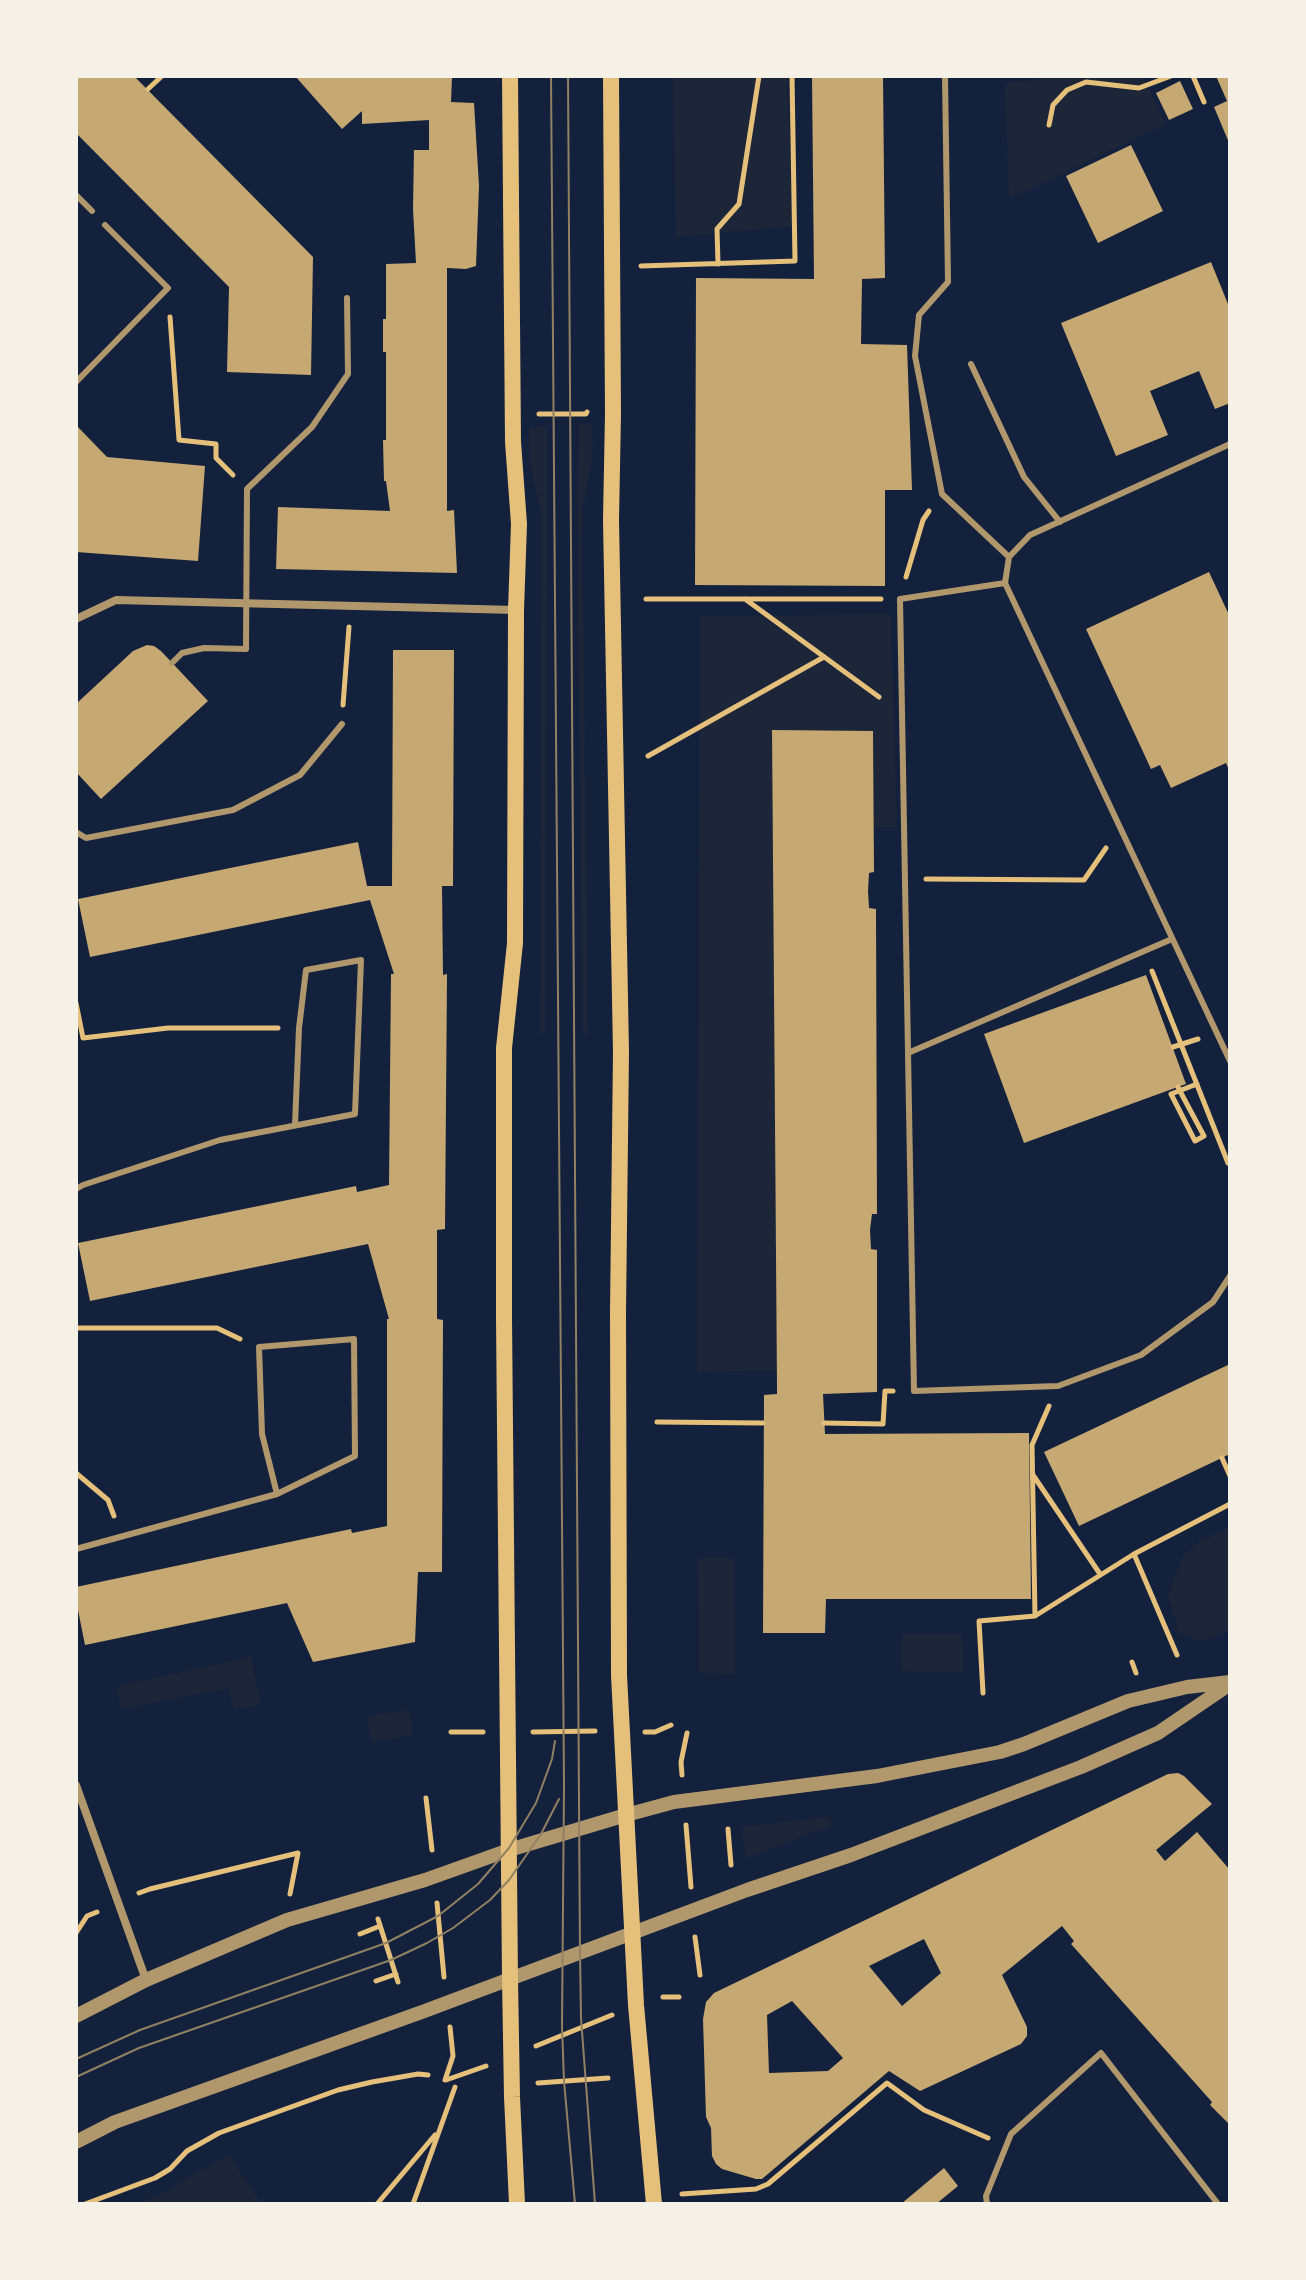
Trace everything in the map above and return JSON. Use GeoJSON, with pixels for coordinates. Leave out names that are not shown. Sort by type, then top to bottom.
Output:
{"type":"FeatureCollection","features":[{"type":"Feature","properties":{"kind":"main road"},"geometry":{"type":"LineString","coordinates":[[510,76],[513,442],[519,524],[515,943],[504,1048],[507,1731],[511,2056],[517,2204]]}},
{"type":"Feature","properties":{"kind":"main road"},"geometry":{"type":"LineString","coordinates":[[611,76],[611,520],[621,1052],[619,1689],[636,2005],[654,2204]]}},
{"type":"Feature","properties":{"kind":"street"},"geometry":{"type":"LineString","coordinates":[[76,619],[116,600],[516,610]]}},
{"type":"Feature","properties":{"kind":"street"},"geometry":{"type":"LineString","coordinates":[[76,2016],[146,1980],[287,1920],[434,1877],[509,1850],[626,1815],[674,1802],[877,1776],[1000,1752],[1128,1701],[1187,1687],[1230,1683]]}},
{"type":"Feature","properties":{"kind":"street"},"geometry":{"type":"LineString","coordinates":[[76,2142],[115,2122],[851,1855],[1081,1767],[1158,1733],[1230,1683]]}},
{"type":"Feature","properties":{"kind":"street"},"geometry":{"type":"LineString","coordinates":[[76,1785],[146,1980]]}},
{"type":"Feature","properties":{"kind":"lane"},"geometry":{"type":"LineString","coordinates":[[945,76],[948,282],[919,315],[915,356],[942,494],[1009,557]]}},
{"type":"Feature","properties":{"kind":"lane"},"geometry":{"type":"LineString","coordinates":[[76,195],[92,211]]}},
{"type":"Feature","properties":{"kind":"lane"},"geometry":{"type":"LineString","coordinates":[[76,382],[168,288],[105,225]]}},
{"type":"Feature","properties":{"kind":"lane"},"geometry":{"type":"LineString","coordinates":[[172,663],[182,653],[204,648],[246,649],[247,489],[312,427],[348,374],[347,298]]}},
{"type":"Feature","properties":{"kind":"lane"},"geometry":{"type":"LineString","coordinates":[[971,364],[1024,477],[1060,522]]}},
{"type":"Feature","properties":{"kind":"lane"},"geometry":{"type":"LineString","coordinates":[[1230,444],[1030,535],[1009,557],[1005,583],[1230,1061]]}},
{"type":"Feature","properties":{"kind":"lane"},"geometry":{"type":"LineString","coordinates":[[1005,583],[900,599],[914,1391],[1058,1386],[1141,1355],[1213,1302],[1230,1276]]}},
{"type":"Feature","properties":{"kind":"lane"},"geometry":{"type":"LineString","coordinates":[[76,832],[86,838],[233,810],[300,775],[342,724]]}},
{"type":"Feature","properties":{"kind":"lane"},"geometry":{"type":"LineString","coordinates":[[908,1053],[1172,939]]}},
{"type":"Feature","properties":{"kind":"lane"},"geometry":{"type":"LineString","coordinates":[[76,1189],[220,1140],[355,1114],[361,960],[306,970],[299,1028],[295,1125]]}},
{"type":"Feature","properties":{"kind":"lane"},"geometry":{"type":"LineString","coordinates":[[76,1549],[277,1494],[355,1456],[354,1339],[259,1347],[262,1434],[277,1494]]}},
{"type":"Feature","properties":{"kind":"lane"},"geometry":{"type":"LineString","coordinates":[[987,2204],[986,2196],[1011,2134],[1101,2053],[1218,2204]]}},
{"type":"Feature","properties":{"kind":"path"},"geometry":{"type":"LineString","coordinates":[[148,89],[162,76]]}},
{"type":"Feature","properties":{"kind":"path"},"geometry":{"type":"LineString","coordinates":[[718,264],[717,229],[739,204],[759,76]]}},
{"type":"Feature","properties":{"kind":"path"},"geometry":{"type":"LineString","coordinates":[[641,266],[795,261],[792,76]]}},
{"type":"Feature","properties":{"kind":"path"},"geometry":{"type":"LineString","coordinates":[[1049,125],[1053,105],[1067,90],[1086,82],[1139,88],[1171,76]]}},
{"type":"Feature","properties":{"kind":"path"},"geometry":{"type":"LineString","coordinates":[[1193,76],[1204,102]]}},
{"type":"Feature","properties":{"kind":"path"},"geometry":{"type":"LineString","coordinates":[[168,288],[179,440],[216,444],[216,458]]}},
{"type":"Feature","properties":{"kind":"path"},"geometry":{"type":"LineString","coordinates":[[537,414],[586,414]]}},
{"type":"Feature","properties":{"kind":"path"},"geometry":{"type":"LineString","coordinates":[[646,599],[900,599],[923,520],[942,494]]}},
{"type":"Feature","properties":{"kind":"path"},"geometry":{"type":"LineString","coordinates":[[745,599],[902,714]]}},
{"type":"Feature","properties":{"kind":"path"},"geometry":{"type":"LineString","coordinates":[[342,724],[350,606]]}},
{"type":"Feature","properties":{"kind":"path"},"geometry":{"type":"LineString","coordinates":[[648,756],[824,657]]}},
{"type":"Feature","properties":{"kind":"path"},"geometry":{"type":"LineString","coordinates":[[905,879],[1084,880],[1120,827]]}},
{"type":"Feature","properties":{"kind":"path"},"geometry":{"type":"LineString","coordinates":[[1149,966],[1230,1162]]}},
{"type":"Feature","properties":{"kind":"path"},"geometry":{"type":"LineString","coordinates":[[76,1003],[83,1038],[168,1028],[299,1028]]}},
{"type":"Feature","properties":{"kind":"path"},"geometry":{"type":"LineString","coordinates":[[1173,1047],[1196,1040]]}},
{"type":"Feature","properties":{"kind":"path"},"geometry":{"type":"LineString","coordinates":[[1180,1090],[1204,1136],[1195,1141],[1171,1094],[1197,1084]]}},
{"type":"Feature","properties":{"kind":"path"},"geometry":{"type":"LineString","coordinates":[[76,1328],[217,1328],[259,1347]]}},
{"type":"Feature","properties":{"kind":"path"},"geometry":{"type":"LineString","coordinates":[[1035,1616],[1032,1445],[1058,1386]]}},
{"type":"Feature","properties":{"kind":"path"},"geometry":{"type":"LineString","coordinates":[[824,1423],[883,1424],[885,1391]]}},
{"type":"Feature","properties":{"kind":"path"},"geometry":{"type":"LineString","coordinates":[[657,1422],[763,1423]]}},
{"type":"Feature","properties":{"kind":"path"},"geometry":{"type":"LineString","coordinates":[[1222,1458],[1230,1476]]}},
{"type":"Feature","properties":{"kind":"path"},"geometry":{"type":"LineString","coordinates":[[76,1473],[108,1500],[122,1537]]}},
{"type":"Feature","properties":{"kind":"path"},"geometry":{"type":"LineString","coordinates":[[1032,1473],[1100,1574]]}},
{"type":"Feature","properties":{"kind":"path"},"geometry":{"type":"LineString","coordinates":[[983,1693],[979,1621],[1035,1616],[1134,1554],[1230,1504]]}},
{"type":"Feature","properties":{"kind":"path"},"geometry":{"type":"LineString","coordinates":[[1134,1554],[1177,1655]]}},
{"type":"Feature","properties":{"kind":"path"},"geometry":{"type":"LineString","coordinates":[[1132,1662],[1137,1674]]}},
{"type":"Feature","properties":{"kind":"path"},"geometry":{"type":"LineString","coordinates":[[451,1732],[655,1732],[671,1725]]}},
{"type":"Feature","properties":{"kind":"path"},"geometry":{"type":"LineString","coordinates":[[681,1762],[687,1733]]}},
{"type":"Feature","properties":{"kind":"path"},"geometry":{"type":"LineString","coordinates":[[426,1798],[453,2056],[445,2080],[655,1997],[679,1997]]}},
{"type":"Feature","properties":{"kind":"path"},"geometry":{"type":"LineString","coordinates":[[728,1829],[731,1865]]}},
{"type":"Feature","properties":{"kind":"path"},"geometry":{"type":"LineString","coordinates":[[687,1836],[690,1879]]}},
{"type":"Feature","properties":{"kind":"path"},"geometry":{"type":"LineString","coordinates":[[150,1889],[298,1853],[287,1920]]}},
{"type":"Feature","properties":{"kind":"path"},"geometry":{"type":"LineString","coordinates":[[76,1933],[87,1916]]}},
{"type":"Feature","properties":{"kind":"path"},"geometry":{"type":"LineString","coordinates":[[378,1919],[398,1982]]}},
{"type":"Feature","properties":{"kind":"path"},"geometry":{"type":"LineString","coordinates":[[360,1934],[380,1926]]}},
{"type":"Feature","properties":{"kind":"path"},"geometry":{"type":"LineString","coordinates":[[376,1981],[396,1974]]}},
{"type":"Feature","properties":{"kind":"path"},"geometry":{"type":"LineString","coordinates":[[85,2204],[155,2178],[170,2169],[187,2151],[219,2133],[338,2090],[418,2074],[428,2075]]}},
{"type":"Feature","properties":{"kind":"path"},"geometry":{"type":"LineString","coordinates":[[537,2084],[605,2078],[602,2090]]}},
{"type":"Feature","properties":{"kind":"path"},"geometry":{"type":"LineString","coordinates":[[546,2083],[547,2094]]}},
{"type":"Feature","properties":{"kind":"path"},"geometry":{"type":"LineString","coordinates":[[682,2194],[756,2189],[768,2184],[887,2083],[924,2110],[1006,2146]]}},
{"type":"Feature","properties":{"kind":"path"},"geometry":{"type":"LineString","coordinates":[[413,2204],[455,2087]]}},
{"type":"Feature","properties":{"kind":"path"},"geometry":{"type":"LineString","coordinates":[[377,2204],[438,2132]]}},
{"type":"Feature","properties":{"kind":"shaded area"},"geometry":{"type":"Polygon","coordinates":[[[673,76],[787,76],[794,226],[676,237],[673,76]]]}},
{"type":"Feature","properties":{"kind":"shaded area"},"geometry":{"type":"Polygon","coordinates":[[[1044,76],[1142,76],[1166,124],[1009,199],[1005,83],[1044,76]]]}},
{"type":"Feature","properties":{"kind":"shaded area"},"geometry":{"type":"Polygon","coordinates":[[[579,424],[593,424],[592,458],[582,513],[588,1035],[583,1035],[577,514],[579,424]]]}},
{"type":"Feature","properties":{"kind":"shaded area"},"geometry":{"type":"Polygon","coordinates":[[[547,426],[545,1034],[540,1034],[542,516],[530,464],[529,427],[547,426]]]}},
{"type":"Feature","properties":{"kind":"shaded area"},"geometry":{"type":"Polygon","coordinates":[[[891,614],[897,827],[874,827],[873,731],[772,731],[777,1370],[697,1372],[700,616],[891,614]]]}},
{"type":"Feature","properties":{"kind":"shaded area"},"geometry":{"type":"Polygon","coordinates":[[[1230,1527],[1230,1630],[1201,1642],[1179,1633],[1168,1595],[1183,1556],[1200,1541],[1230,1527]]]}},
{"type":"Feature","properties":{"kind":"shaded area"},"geometry":{"type":"Polygon","coordinates":[[[698,1558],[734,1558],[735,1674],[699,1673],[698,1558]]]}},
{"type":"Feature","properties":{"kind":"shaded area"},"geometry":{"type":"Polygon","coordinates":[[[902,1634],[962,1634],[963,1673],[902,1671],[902,1634]]]}},
{"type":"Feature","properties":{"kind":"shaded area"},"geometry":{"type":"Polygon","coordinates":[[[251,1657],[261,1705],[234,1710],[229,1688],[121,1709],[117,1686],[251,1657]]]}},
{"type":"Feature","properties":{"kind":"shaded area"},"geometry":{"type":"Polygon","coordinates":[[[409,1710],[413,1735],[372,1742],[367,1716],[409,1710]]]}},
{"type":"Feature","properties":{"kind":"shaded area"},"geometry":{"type":"Polygon","coordinates":[[[828,1817],[831,1825],[828,1827],[746,1858],[741,1827],[828,1817]]]}},
{"type":"Feature","properties":{"kind":"shaded area"},"geometry":{"type":"Polygon","coordinates":[[[228,2155],[262,2204],[134,2204],[161,2194],[228,2155]]]}},
{"type":"Feature","properties":{"kind":"building"},"geometry":{"type":"Polygon","coordinates":[[[76,76],[134,76],[313,257],[311,375],[227,372],[229,287],[76,133],[76,76]]]}},
{"type":"Feature","properties":{"kind":"building"},"geometry":{"type":"Polygon","coordinates":[[[295,76],[452,76],[451,102],[474,103],[479,186],[476,266],[447,268],[447,511],[454,510],[457,573],[276,569],[278,507],[390,511],[384,481],[383,440],[386,440],[383,319],[386,319],[386,264],[416,263],[414,150],[429,150],[429,120],[362,124],[362,111],[342,129],[295,76]]]}},
{"type":"Feature","properties":{"kind":"building"},"geometry":{"type":"Polygon","coordinates":[[[812,76],[883,76],[885,278],[862,279],[861,344],[907,345],[912,490],[885,490],[885,586],[695,585],[696,278],[814,279],[812,76]]]}},
{"type":"Feature","properties":{"kind":"building"},"geometry":{"type":"Polygon","coordinates":[[[1216,76],[1230,76],[1230,145],[1214,107],[1227,101],[1216,76]]]}},
{"type":"Feature","properties":{"kind":"building"},"geometry":{"type":"Polygon","coordinates":[[[1180,81],[1193,109],[1169,120],[1156,93],[1180,81]]]}},
{"type":"Feature","properties":{"kind":"building"},"geometry":{"type":"Polygon","coordinates":[[[1131,145],[1163,211],[1098,243],[1066,176],[1131,145]]]}},
{"type":"Feature","properties":{"kind":"building"},"geometry":{"type":"Polygon","coordinates":[[[1211,262],[1230,309],[1230,403],[1215,409],[1199,371],[1150,391],[1168,435],[1116,456],[1061,323],[1211,262]]]}},
{"type":"Feature","properties":{"kind":"building"},"geometry":{"type":"Polygon","coordinates":[[[76,425],[107,457],[205,466],[198,561],[76,552],[76,425]]]}},
{"type":"Feature","properties":{"kind":"building"},"geometry":{"type":"Polygon","coordinates":[[[1209,572],[1230,617],[1230,772],[1226,763],[1171,788],[1160,765],[1151,769],[1086,629],[1209,572]]]}},
{"type":"Feature","properties":{"kind":"building"},"geometry":{"type":"Polygon","coordinates":[[[147,645],[161,651],[208,701],[101,799],[76,772],[76,704],[133,651],[147,645]]]}},
{"type":"Feature","properties":{"kind":"building"},"geometry":{"type":"Polygon","coordinates":[[[393,650],[454,650],[453,886],[442,886],[443,975],[447,974],[445,1229],[437,1230],[437,1319],[443,1320],[442,1572],[418,1572],[415,1642],[313,1662],[287,1603],[85,1645],[76,1587],[351,1529],[352,1533],[387,1526],[389,1319],[368,1244],[90,1301],[78,1243],[356,1186],[357,1192],[389,1185],[391,974],[394,974],[370,900],[90,957],[78,899],[358,842],[367,886],[392,886],[393,650]]]}},
{"type":"Feature","properties":{"kind":"building"},"geometry":{"type":"Polygon","coordinates":[[[772,730],[873,731],[874,872],[869,873],[868,891],[869,908],[876,909],[877,1214],[872,1214],[870,1230],[871,1249],[877,1250],[877,1392],[823,1394],[825,1434],[1029,1433],[1031,1599],[826,1599],[825,1633],[763,1633],[764,1395],[777,1394],[772,730]]]}},
{"type":"Feature","properties":{"kind":"building"},"geometry":{"type":"Polygon","coordinates":[[[1146,975],[1186,1084],[1024,1143],[984,1034],[1146,975]]]}},
{"type":"Feature","properties":{"kind":"building"},"geometry":{"type":"Polygon","coordinates":[[[1230,1364],[1230,1454],[1079,1526],[1044,1452],[1230,1364]]]}},
{"type":"Feature","properties":{"kind":"building"},"geometry":{"type":"Polygon","coordinates":[[[1168,1774],[1184,1776],[1212,1804],[1156,1850],[1165,1861],[1197,1832],[1230,1870],[1230,2125],[1071,1944],[1074,1941],[1062,1926],[1002,1975],[1027,2027],[1027,2036],[1021,2044],[920,2091],[889,2071],[762,2179],[722,2169],[716,2164],[712,2156],[711,2128],[706,2117],[703,2019],[706,2002],[714,1993],[1168,1774]],[[924,1939],[869,1966],[902,2006],[941,1973],[924,1939]],[[792,2001],[767,2015],[769,2073],[828,2071],[843,2058],[792,2001]]]}},
{"type":"Feature","properties":{"kind":"building"},"geometry":{"type":"Polygon","coordinates":[[[944,2168],[958,2186],[936,2204],[901,2204],[944,2168]]]}},
{"type":"Feature","properties":{"kind":"tram line"},"geometry":{"type":"LineString","coordinates":[[551,76],[564,1786],[562,2026],[575,2204]]}},
{"type":"Feature","properties":{"kind":"tram line"},"geometry":{"type":"LineString","coordinates":[[568,76],[580,1953],[581,2018],[595,2204]]}},
{"type":"Feature","properties":{"kind":"tram line"},"geometry":{"type":"LineString","coordinates":[[76,2059],[140,2030],[386,1943],[438,1916],[478,1884],[509,1848],[536,1803],[552,1759],[555,1741]]}},
{"type":"Feature","properties":{"kind":"tram line"},"geometry":{"type":"LineString","coordinates":[[76,2077],[139,2048],[391,1960],[427,1943],[490,1900],[509,1880],[541,1834],[559,1799]]}}]}
